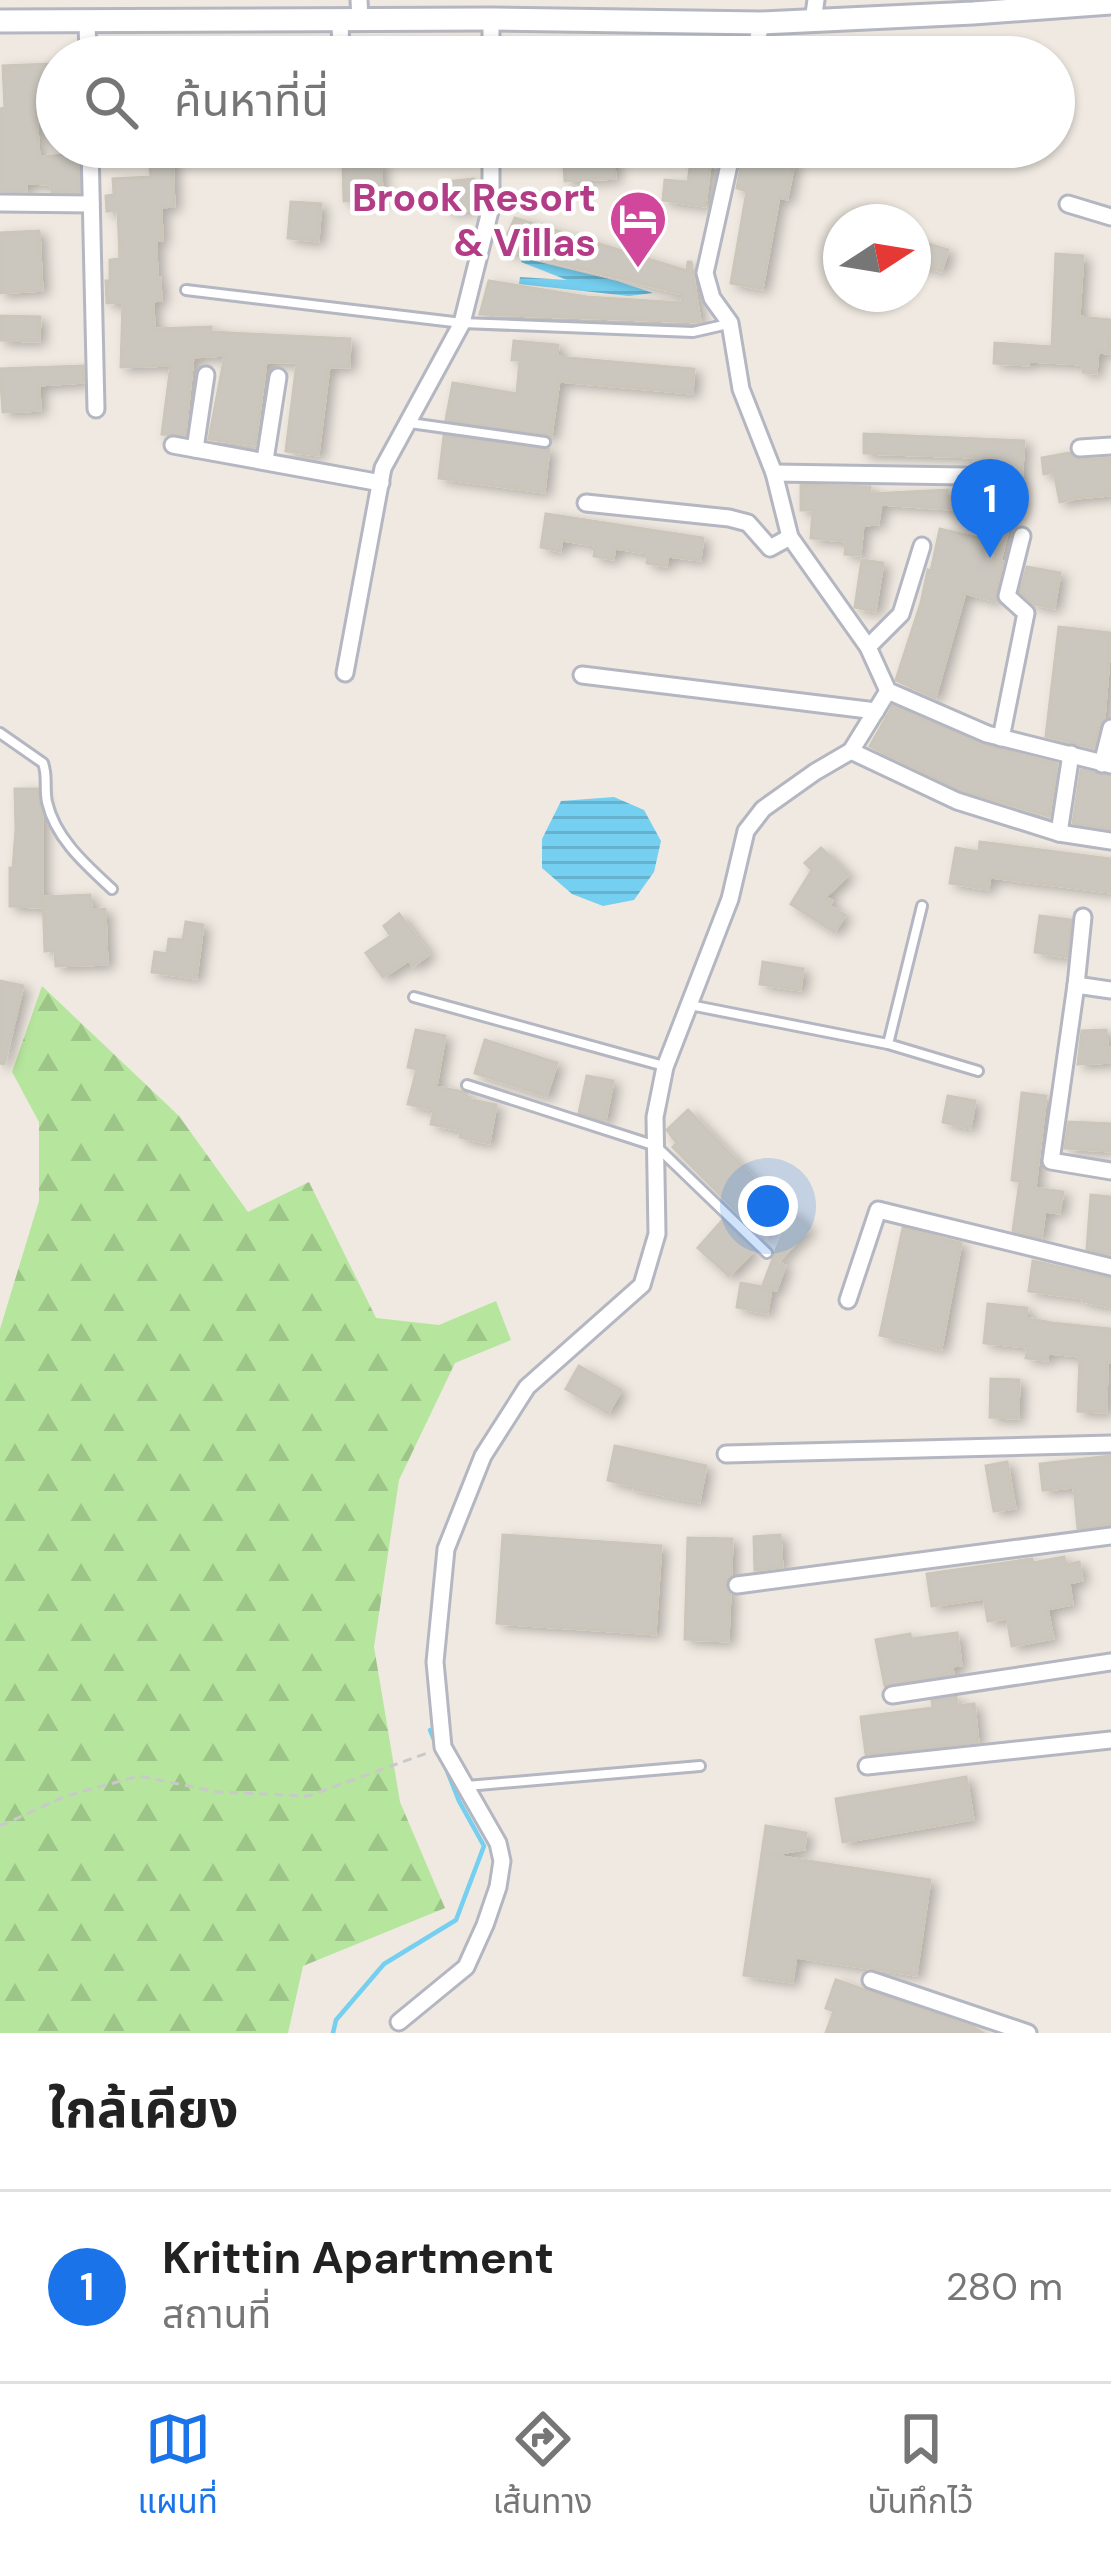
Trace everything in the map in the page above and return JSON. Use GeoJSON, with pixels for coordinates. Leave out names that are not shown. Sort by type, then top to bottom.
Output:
{"type":"FeatureCollection","features":[{"type":"Feature","properties":{"kind":"main road"},"geometry":{"type":"LineString","coordinates":[[0,21],[76,15],[353,14],[761,22],[814,10],[1111,2]]}},
{"type":"Feature","properties":{"kind":"street"},"geometry":{"type":"LineString","coordinates":[[491,19],[491,36]]}},
{"type":"Feature","properties":{"kind":"street"},"geometry":{"type":"LineString","coordinates":[[758,36],[761,22]]}},
{"type":"Feature","properties":{"kind":"street"},"geometry":{"type":"LineString","coordinates":[[91,168],[96,409]]}},
{"type":"Feature","properties":{"kind":"street"},"geometry":{"type":"LineString","coordinates":[[344,673],[383,468],[462,323],[491,207],[491,168]]}},
{"type":"Feature","properties":{"kind":"street"},"geometry":{"type":"LineString","coordinates":[[728,168],[705,272],[712,298],[730,323],[741,389],[774,472],[790,537],[868,646],[888,691],[987,734],[1107,765],[1111,728]]}},
{"type":"Feature","properties":{"kind":"street"},"geometry":{"type":"LineString","coordinates":[[0,203],[92,204]]}},
{"type":"Feature","properties":{"kind":"street"},"geometry":{"type":"LineString","coordinates":[[1068,204],[1111,217]]}},
{"type":"Feature","properties":{"kind":"street"},"geometry":{"type":"LineString","coordinates":[[195,449],[206,375]]}},
{"type":"Feature","properties":{"kind":"street"},"geometry":{"type":"LineString","coordinates":[[265,460],[278,377]]}},
{"type":"Feature","properties":{"kind":"street"},"geometry":{"type":"LineString","coordinates":[[173,445],[381,483]]}},
{"type":"Feature","properties":{"kind":"street"},"geometry":{"type":"LineString","coordinates":[[1080,448],[1111,446]]}},
{"type":"Feature","properties":{"kind":"street"},"geometry":{"type":"LineString","coordinates":[[774,472],[965,476]]}},
{"type":"Feature","properties":{"kind":"street"},"geometry":{"type":"LineString","coordinates":[[586,503],[729,518],[748,523],[770,548],[790,537]]}},
{"type":"Feature","properties":{"kind":"street"},"geometry":{"type":"LineString","coordinates":[[1001,738],[1026,614],[1007,596],[1022,536]]}},
{"type":"Feature","properties":{"kind":"street"},"geometry":{"type":"LineString","coordinates":[[868,646],[901,614],[922,546]]}},
{"type":"Feature","properties":{"kind":"street"},"geometry":{"type":"LineString","coordinates":[[582,675],[876,711]]}},
{"type":"Feature","properties":{"kind":"street"},"geometry":{"type":"LineString","coordinates":[[399,2022],[466,1967],[498,1887],[502,1861],[498,1843],[443,1747],[435,1662],[446,1549],[483,1456],[527,1387],[642,1285],[656,1234],[655,1117],[665,1066],[730,899],[746,831],[764,809],[851,751],[888,691]]}},
{"type":"Feature","properties":{"kind":"street"},"geometry":{"type":"LineString","coordinates":[[851,751],[957,801],[1059,832],[1111,841]]}},
{"type":"Feature","properties":{"kind":"street"},"geometry":{"type":"LineString","coordinates":[[1059,832],[1070,754]]}},
{"type":"Feature","properties":{"kind":"street"},"geometry":{"type":"LineString","coordinates":[[1082,917],[1051,1161],[1111,1171]]}},
{"type":"Feature","properties":{"kind":"street"},"geometry":{"type":"LineString","coordinates":[[1076,985],[1111,990]]}},
{"type":"Feature","properties":{"kind":"street"},"geometry":{"type":"LineString","coordinates":[[848,1300],[878,1210],[1111,1267]]}},
{"type":"Feature","properties":{"kind":"street"},"geometry":{"type":"LineString","coordinates":[[726,1454],[1111,1444]]}},
{"type":"Feature","properties":{"kind":"street"},"geometry":{"type":"LineString","coordinates":[[737,1585],[1111,1536]]}},
{"type":"Feature","properties":{"kind":"street"},"geometry":{"type":"LineString","coordinates":[[892,1696],[1111,1662]]}},
{"type":"Feature","properties":{"kind":"street"},"geometry":{"type":"LineString","coordinates":[[867,1766],[1111,1740]]}},
{"type":"Feature","properties":{"kind":"street"},"geometry":{"type":"LineString","coordinates":[[871,1980],[1028,2033]]}},
{"type":"Feature","properties":{"kind":"lane"},"geometry":{"type":"LineString","coordinates":[[186,290],[462,323],[693,332],[730,323]]}},
{"type":"Feature","properties":{"kind":"lane"},"geometry":{"type":"LineString","coordinates":[[407,423],[545,442]]}},
{"type":"Feature","properties":{"kind":"lane"},"geometry":{"type":"LineString","coordinates":[[0,734],[43,763],[49,809],[59,829],[79,858],[112,889]]}},
{"type":"Feature","properties":{"kind":"lane"},"geometry":{"type":"LineString","coordinates":[[888,1044],[922,906]]}},
{"type":"Feature","properties":{"kind":"lane"},"geometry":{"type":"LineString","coordinates":[[414,997],[665,1066]]}},
{"type":"Feature","properties":{"kind":"lane"},"geometry":{"type":"LineString","coordinates":[[691,1005],[888,1044],[978,1071]]}},
{"type":"Feature","properties":{"kind":"lane"},"geometry":{"type":"LineString","coordinates":[[467,1085],[656,1146],[767,1252]]}},
{"type":"Feature","properties":{"kind":"lane"},"geometry":{"type":"LineString","coordinates":[[465,1786],[700,1766]]}},
{"type":"Feature","properties":{"kind":"path"},"geometry":{"type":"LineString","coordinates":[[0,1826],[66,1796],[139,1776],[218,1792],[308,1796],[414,1757]]}},
{"type":"Feature","properties":{"kind":"green space"},"geometry":{"type":"Polygon","coordinates":[[[42,986],[179,1116],[248,1212],[309,1182],[376,1318],[439,1325],[496,1301],[511,1340],[455,1363],[399,1480],[374,1647],[400,1802],[445,1908],[303,1966],[288,2033],[0,2033],[0,1329],[39,1201],[39,1122],[12,1072],[42,986]]]}},
{"type":"Feature","properties":{"kind":"water"},"geometry":{"type":"Polygon","coordinates":[[[523,258],[653,293],[629,296],[519,284],[520,277],[567,280],[521,262],[523,258]]]}},
{"type":"Feature","properties":{"kind":"water"},"geometry":{"type":"Polygon","coordinates":[[[614,797],[644,810],[661,841],[654,872],[634,900],[603,906],[572,894],[542,868],[542,839],[561,801],[614,797]]]}},
{"type":"Feature","properties":{"kind":"building"},"geometry":{"type":"Polygon","coordinates":[[[36,65],[36,168],[78,168],[79,192],[52,192],[51,184],[26,183],[26,191],[0,191],[3,66],[36,65]]]}},
{"type":"Feature","properties":{"kind":"building"},"geometry":{"type":"Polygon","coordinates":[[[150,168],[173,168],[174,206],[161,207],[162,240],[156,240],[161,300],[153,301],[154,329],[211,327],[211,332],[350,339],[349,367],[329,367],[318,455],[286,451],[297,362],[266,362],[255,445],[209,439],[225,355],[193,357],[185,435],[162,434],[171,365],[121,367],[123,302],[107,303],[106,281],[110,281],[110,260],[120,259],[118,210],[107,211],[106,196],[114,195],[113,179],[151,177],[150,168]]]}},
{"type":"Feature","properties":{"kind":"building"},"geometry":{"type":"Polygon","coordinates":[[[343,168],[381,168],[382,200],[344,201],[343,168]]]}},
{"type":"Feature","properties":{"kind":"building"},"geometry":{"type":"Polygon","coordinates":[[[564,168],[614,168],[615,178],[565,181],[564,168]]]}},
{"type":"Feature","properties":{"kind":"building"},"geometry":{"type":"Polygon","coordinates":[[[690,168],[710,168],[705,206],[663,200],[665,180],[688,182],[690,168]]]}},
{"type":"Feature","properties":{"kind":"building"},"geometry":{"type":"Polygon","coordinates":[[[741,168],[793,168],[787,199],[779,197],[762,289],[731,283],[747,191],[737,188],[741,168]]]}},
{"type":"Feature","properties":{"kind":"building"},"geometry":{"type":"Polygon","coordinates":[[[474,179],[476,209],[448,211],[445,182],[474,179]]]}},
{"type":"Feature","properties":{"kind":"building"},"geometry":{"type":"Polygon","coordinates":[[[291,202],[321,204],[318,241],[288,238],[291,202]]]}},
{"type":"Feature","properties":{"kind":"building","name":"Brook Resort & Villas"},"geometry":{"type":"Polygon","coordinates":[[[515,218],[687,271],[691,262],[700,322],[480,314],[489,281],[587,297],[682,303],[683,294],[501,249],[515,218]]]}},
{"type":"Feature","properties":{"kind":"building"},"geometry":{"type":"Polygon","coordinates":[[[39,231],[42,290],[0,293],[0,233],[39,231]]]}},
{"type":"Feature","properties":{"kind":"building"},"geometry":{"type":"Polygon","coordinates":[[[931,245],[948,250],[941,271],[931,268],[931,245]]]}},
{"type":"Feature","properties":{"kind":"building"},"geometry":{"type":"Polygon","coordinates":[[[1056,254],[1083,256],[1079,317],[1111,320],[1109,353],[1098,352],[1096,373],[1083,372],[1083,364],[994,363],[995,343],[1052,347],[1056,254]]]}},
{"type":"Feature","properties":{"kind":"building"},"geometry":{"type":"Polygon","coordinates":[[[0,316],[40,317],[39,341],[0,340],[0,316]]]}},
{"type":"Feature","properties":{"kind":"building"},"geometry":{"type":"Polygon","coordinates":[[[514,341],[558,345],[557,357],[694,369],[692,393],[559,381],[551,436],[446,420],[453,383],[517,394],[520,360],[512,360],[514,341]]]}},
{"type":"Feature","properties":{"kind":"building"},"geometry":{"type":"Polygon","coordinates":[[[83,366],[83,382],[39,385],[40,410],[3,412],[0,369],[83,366]]]}},
{"type":"Feature","properties":{"kind":"building"},"geometry":{"type":"Polygon","coordinates":[[[864,434],[1024,441],[1019,514],[1012,513],[997,601],[965,593],[935,698],[896,680],[940,529],[983,539],[990,512],[881,504],[878,524],[863,525],[860,555],[845,554],[846,541],[811,538],[813,510],[801,510],[801,485],[870,487],[870,494],[947,490],[947,496],[974,499],[975,457],[864,453],[864,434]]]}},
{"type":"Feature","properties":{"kind":"building"},"geometry":{"type":"Polygon","coordinates":[[[444,436],[549,449],[544,492],[439,478],[444,436]]]}},
{"type":"Feature","properties":{"kind":"building"},"geometry":{"type":"Polygon","coordinates":[[[1069,453],[1080,460],[1111,458],[1111,495],[1060,502],[1054,472],[1044,474],[1042,458],[1069,453]]]}},
{"type":"Feature","properties":{"kind":"building"},"geometry":{"type":"Polygon","coordinates":[[[546,514],[703,538],[700,560],[668,556],[666,566],[647,563],[648,553],[615,548],[613,559],[594,556],[595,545],[562,540],[560,551],[541,547],[546,514]]]}},
{"type":"Feature","properties":{"kind":"building"},"geometry":{"type":"Polygon","coordinates":[[[862,560],[883,563],[875,611],[855,607],[862,560]]]}},
{"type":"Feature","properties":{"kind":"building"},"geometry":{"type":"Polygon","coordinates":[[[1027,567],[1060,573],[1054,608],[1034,604],[1020,592],[1027,567]]]}},
{"type":"Feature","properties":{"kind":"building"},"geometry":{"type":"Polygon","coordinates":[[[1059,627],[1111,633],[1104,719],[1094,748],[1046,736],[1059,627]]]}},
{"type":"Feature","properties":{"kind":"building"},"geometry":{"type":"Polygon","coordinates":[[[893,706],[983,745],[1057,764],[1049,816],[961,790],[870,746],[893,706]]]}},
{"type":"Feature","properties":{"kind":"building"},"geometry":{"type":"Polygon","coordinates":[[[1081,770],[1111,777],[1111,829],[1073,823],[1081,770]]]}},
{"type":"Feature","properties":{"kind":"building"},"geometry":{"type":"Polygon","coordinates":[[[15,789],[38,789],[42,907],[10,906],[15,789]]]}},
{"type":"Feature","properties":{"kind":"building"},"geometry":{"type":"Polygon","coordinates":[[[980,842],[1111,859],[1111,892],[990,877],[988,889],[950,883],[956,848],[979,852],[980,842]]]}},
{"type":"Feature","properties":{"kind":"building"},"geometry":{"type":"Polygon","coordinates":[[[821,848],[848,875],[825,897],[832,901],[829,906],[845,915],[834,932],[791,904],[812,870],[805,863],[821,848]]]}},
{"type":"Feature","properties":{"kind":"building"},"geometry":{"type":"Polygon","coordinates":[[[90,895],[91,910],[105,909],[107,964],[56,966],[55,950],[45,951],[43,897],[90,895]]]}},
{"type":"Feature","properties":{"kind":"building"},"geometry":{"type":"Polygon","coordinates":[[[399,914],[429,954],[383,977],[366,953],[391,936],[384,926],[399,914]]]}},
{"type":"Feature","properties":{"kind":"building"},"geometry":{"type":"Polygon","coordinates":[[[1040,916],[1071,920],[1067,957],[1035,952],[1040,916]]]}},
{"type":"Feature","properties":{"kind":"building"},"geometry":{"type":"Polygon","coordinates":[[[186,922],[203,925],[196,978],[152,972],[155,952],[167,954],[169,939],[183,940],[186,922]]]}},
{"type":"Feature","properties":{"kind":"building"},"geometry":{"type":"Polygon","coordinates":[[[763,962],[803,969],[800,990],[760,984],[763,962]]]}},
{"type":"Feature","properties":{"kind":"building"},"geometry":{"type":"Polygon","coordinates":[[[0,981],[23,986],[4,1064],[0,1063],[0,981]]]}},
{"type":"Feature","properties":{"kind":"building"},"geometry":{"type":"Polygon","coordinates":[[[416,1030],[445,1036],[436,1087],[496,1105],[489,1143],[460,1137],[461,1130],[431,1124],[434,1110],[408,1104],[417,1069],[408,1067],[416,1030]]]}},
{"type":"Feature","properties":{"kind":"building"},"geometry":{"type":"Polygon","coordinates":[[[1106,1030],[1111,1062],[1078,1064],[1082,1031],[1106,1030]]]}},
{"type":"Feature","properties":{"kind":"building"},"geometry":{"type":"Polygon","coordinates":[[[485,1040],[557,1063],[546,1096],[475,1073],[485,1040]]]}},
{"type":"Feature","properties":{"kind":"building"},"geometry":{"type":"Polygon","coordinates":[[[587,1076],[613,1081],[605,1121],[579,1113],[587,1076]]]}},
{"type":"Feature","properties":{"kind":"building"},"geometry":{"type":"Polygon","coordinates":[[[1022,1093],[1046,1096],[1035,1188],[1063,1192],[1059,1213],[1045,1211],[1041,1238],[1013,1231],[1020,1181],[1012,1180],[1022,1093]]]}},
{"type":"Feature","properties":{"kind":"building"},"geometry":{"type":"Polygon","coordinates":[[[948,1096],[975,1101],[970,1128],[943,1122],[948,1096]]]}},
{"type":"Feature","properties":{"kind":"building"},"geometry":{"type":"Polygon","coordinates":[[[688,1110],[787,1213],[764,1239],[673,1147],[677,1143],[667,1130],[688,1110]]]}},
{"type":"Feature","properties":{"kind":"building"},"geometry":{"type":"Polygon","coordinates":[[[1069,1122],[1111,1124],[1110,1151],[1065,1148],[1069,1122]]]}},
{"type":"Feature","properties":{"kind":"building"},"geometry":{"type":"Polygon","coordinates":[[[1091,1195],[1111,1197],[1111,1255],[1087,1249],[1091,1195]]]}},
{"type":"Feature","properties":{"kind":"building"},"geometry":{"type":"Polygon","coordinates":[[[791,1211],[809,1229],[776,1263],[785,1266],[776,1290],[763,1285],[791,1211]]]}},
{"type":"Feature","properties":{"kind":"building"},"geometry":{"type":"Polygon","coordinates":[[[722,1221],[753,1251],[729,1276],[698,1248],[722,1221]]]}},
{"type":"Feature","properties":{"kind":"building"},"geometry":{"type":"Polygon","coordinates":[[[903,1228],[961,1243],[941,1349],[880,1335],[903,1228]]]}},
{"type":"Feature","properties":{"kind":"building"},"geometry":{"type":"Polygon","coordinates":[[[1033,1261],[1111,1279],[1111,1307],[1029,1291],[1033,1261]]]}},
{"type":"Feature","properties":{"kind":"building"},"geometry":{"type":"Polygon","coordinates":[[[741,1283],[771,1289],[767,1313],[737,1307],[741,1283]]]}},
{"type":"Feature","properties":{"kind":"building"},"geometry":{"type":"Polygon","coordinates":[[[988,1304],[1027,1308],[1026,1318],[1111,1329],[1106,1412],[1078,1411],[1080,1356],[1048,1353],[1047,1360],[1026,1358],[1028,1347],[984,1343],[988,1304]]]}},
{"type":"Feature","properties":{"kind":"building"},"geometry":{"type":"Polygon","coordinates":[[[579,1366],[621,1390],[608,1413],[566,1389],[579,1366]]]}},
{"type":"Feature","properties":{"kind":"building"},"geometry":{"type":"Polygon","coordinates":[[[991,1379],[1019,1380],[1018,1418],[990,1417],[991,1379]]]}},
{"type":"Feature","properties":{"kind":"building"},"geometry":{"type":"Polygon","coordinates":[[[615,1446],[706,1466],[699,1502],[608,1480],[615,1446]]]}},
{"type":"Feature","properties":{"kind":"building"},"geometry":{"type":"Polygon","coordinates":[[[1111,1456],[1111,1524],[1078,1528],[1074,1487],[1043,1490],[1040,1464],[1111,1456]]]}},
{"type":"Feature","properties":{"kind":"building"},"geometry":{"type":"Polygon","coordinates":[[[1007,1462],[1015,1508],[994,1511],[986,1466],[1007,1462]]]}},
{"type":"Feature","properties":{"kind":"building"},"geometry":{"type":"Polygon","coordinates":[[[503,1535],[661,1546],[655,1634],[497,1623],[503,1535]]]}},
{"type":"Feature","properties":{"kind":"building"},"geometry":{"type":"Polygon","coordinates":[[[780,1535],[782,1567],[755,1570],[754,1537],[780,1535]]]}},
{"type":"Feature","properties":{"kind":"building"},"geometry":{"type":"Polygon","coordinates":[[[688,1538],[732,1539],[731,1575],[725,1585],[730,1594],[728,1641],[685,1639],[688,1538]]]}},
{"type":"Feature","properties":{"kind":"building"},"geometry":{"type":"Polygon","coordinates":[[[1064,1557],[1066,1565],[1079,1562],[1082,1580],[1069,1583],[1072,1604],[1047,1609],[1053,1638],[1012,1646],[1007,1618],[988,1621],[984,1598],[932,1606],[927,1574],[1064,1557]]]}},
{"type":"Feature","properties":{"kind":"building"},"geometry":{"type":"Polygon","coordinates":[[[957,1633],[961,1665],[952,1666],[953,1674],[885,1686],[876,1640],[957,1633]]]}},
{"type":"Feature","properties":{"kind":"building"},"geometry":{"type":"Polygon","coordinates":[[[956,1697],[957,1706],[974,1704],[978,1742],[866,1754],[861,1717],[933,1708],[932,1701],[956,1697]]]}},
{"type":"Feature","properties":{"kind":"building"},"geometry":{"type":"Polygon","coordinates":[[[966,1777],[973,1819],[843,1842],[836,1799],[966,1777]]]}},
{"type":"Feature","properties":{"kind":"building"},"geometry":{"type":"Polygon","coordinates":[[[766,1826],[806,1833],[804,1849],[769,1855],[930,1880],[916,1975],[796,1957],[792,1982],[744,1975],[766,1826]]]}},
{"type":"Feature","properties":{"kind":"building"},"geometry":{"type":"Polygon","coordinates":[[[836,1980],[983,2033],[826,2033],[834,2011],[826,2008],[836,1980]]]}},
{"type":"Feature","properties":{"kind":"waterway"},"geometry":{"type":"LineString","coordinates":[[430,1730],[437,1747]]}},
{"type":"Feature","properties":{"kind":"waterway"},"geometry":{"type":"LineString","coordinates":[[333,2033],[336,2020],[384,1964],[456,1920],[484,1846],[444,1763]]}},
{"type":"Feature","properties":{"kind":"place","name":"Brook Resort & Villas"},"geometry":{"type":"Point","coordinates":[638,270]}},
{"type":"Feature","properties":{"kind":"place","name":"Krittin Apartment"},"geometry":{"type":"Point","coordinates":[990,558]}}]}
